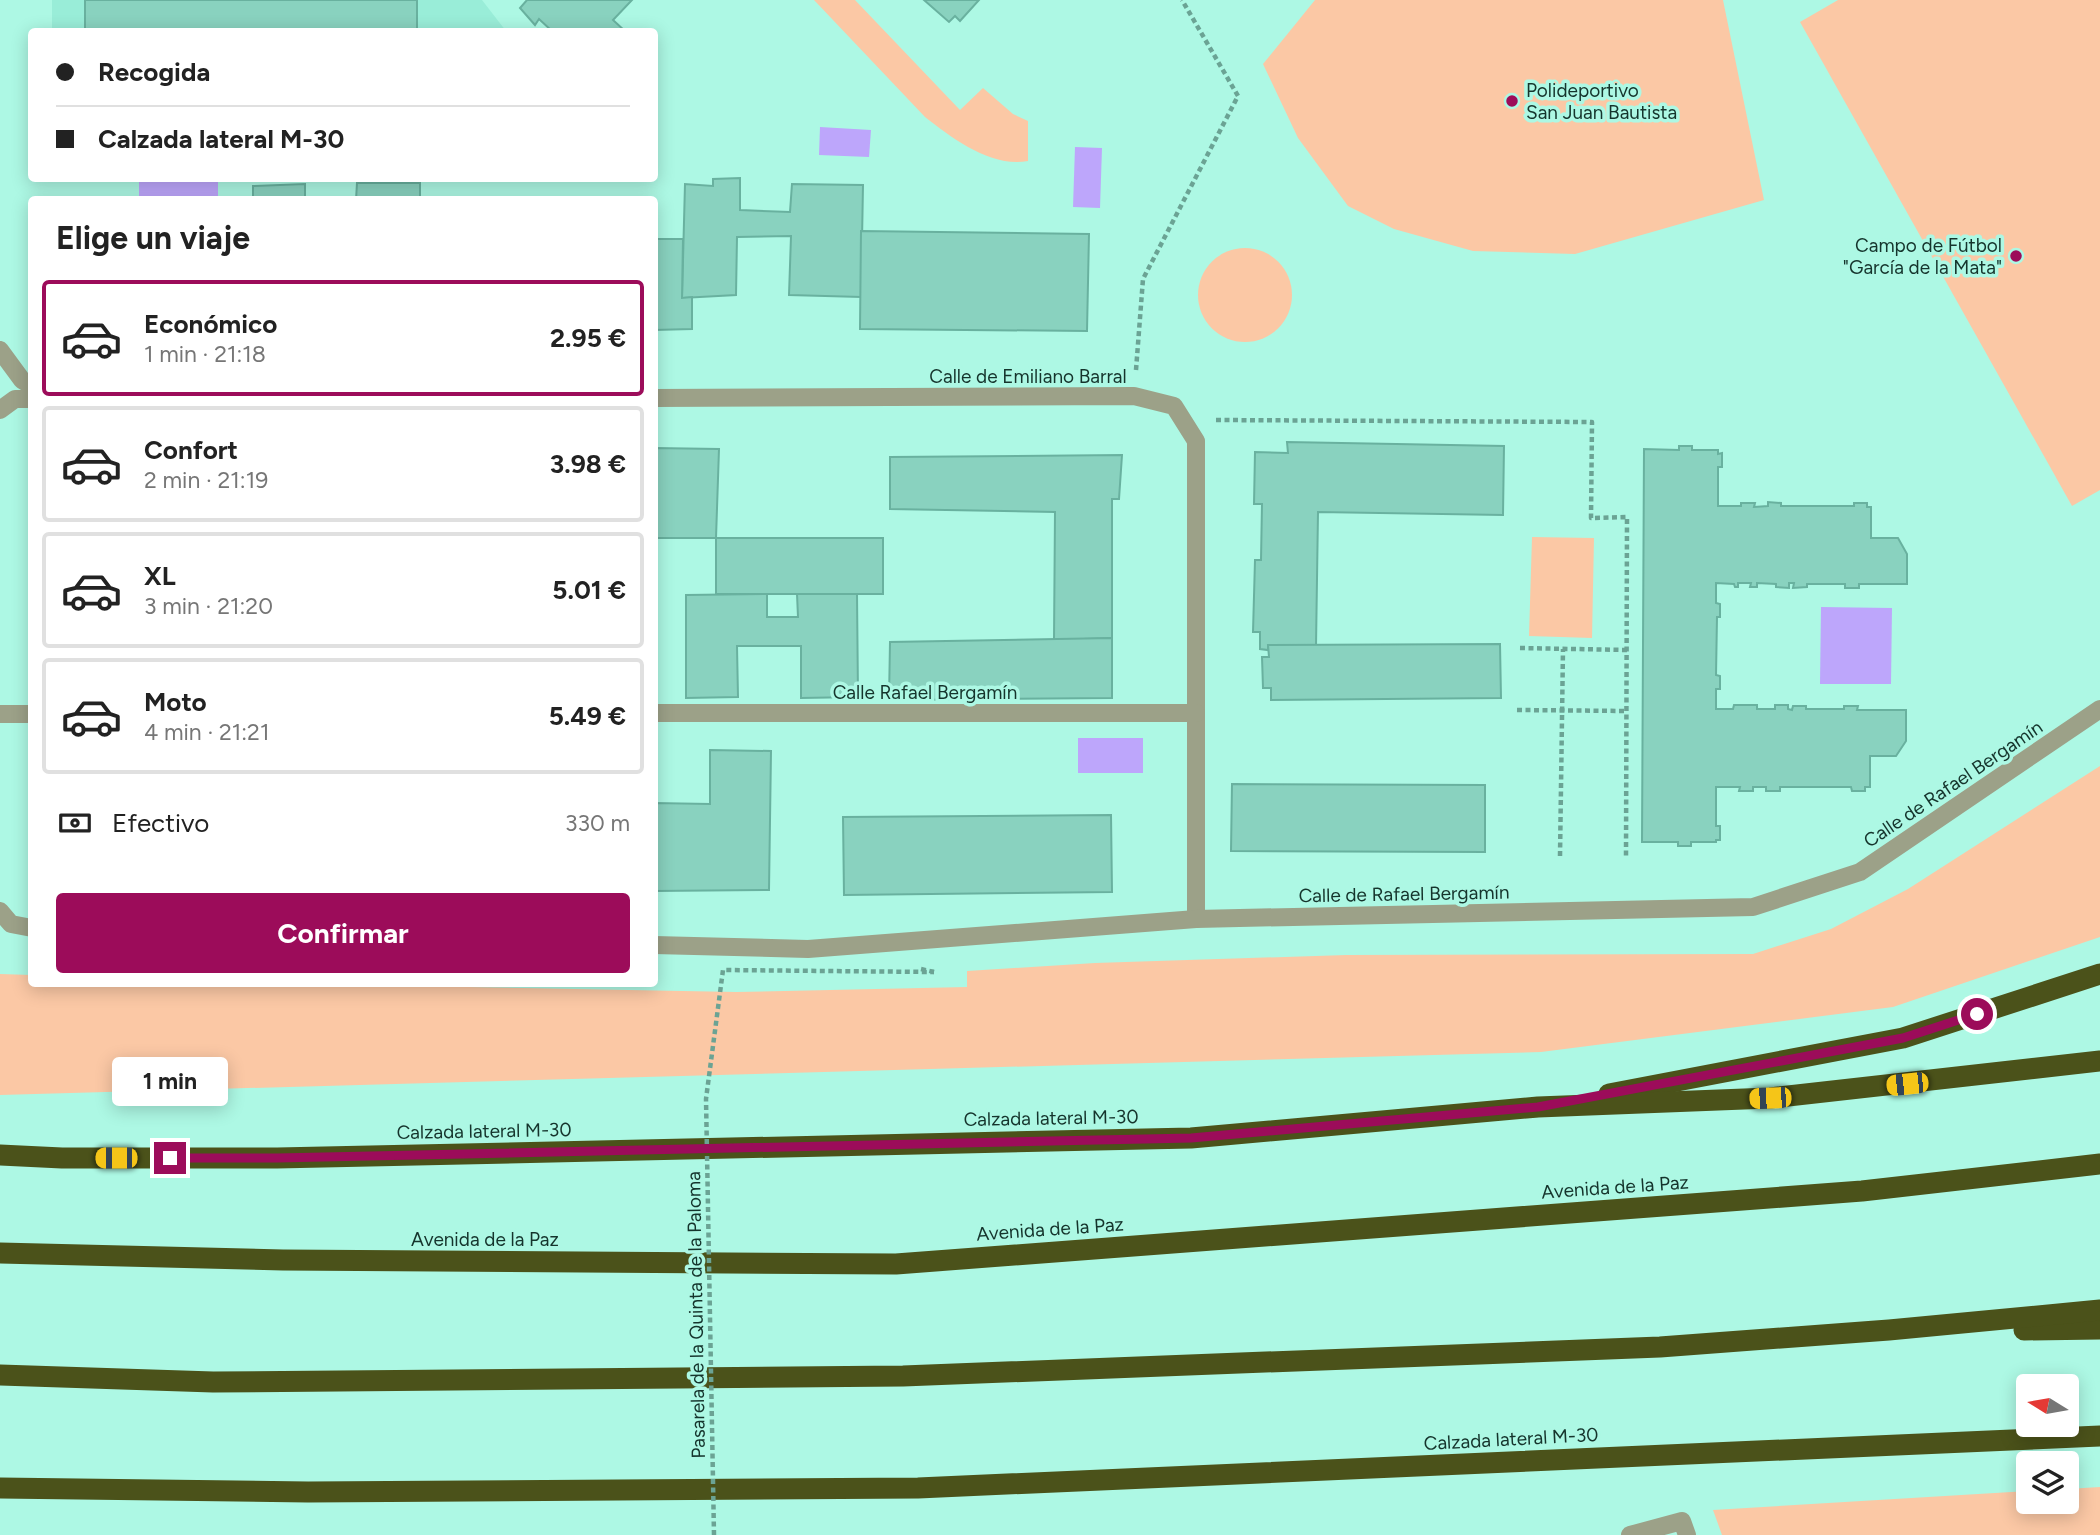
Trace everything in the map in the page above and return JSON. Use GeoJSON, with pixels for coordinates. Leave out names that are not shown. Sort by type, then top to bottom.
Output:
{"type":"FeatureCollection","features":[{"type":"Feature","properties":{"kind":"highway"},"geometry":{"type":"LineString","coordinates":[[1538,1107],[1903,1038],[2100,974]]}},
{"type":"Feature","properties":{"kind":"highway","name":"Calzada lateral M-30"},"geometry":{"type":"LineString","coordinates":[[0,1156],[277,1158],[1191,1138],[1538,1107],[1770,1098],[2100,1061]]}},
{"type":"Feature","properties":{"kind":"highway","name":"Avenida de la Paz"},"geometry":{"type":"LineString","coordinates":[[6,1253],[284,1261],[896,1264],[1862,1191],[2100,1164]]}},
{"type":"Feature","properties":{"kind":"highway"},"geometry":{"type":"LineString","coordinates":[[0,1375],[213,1381],[903,1376],[1660,1347],[1889,1330],[2100,1310]]}},
{"type":"Feature","properties":{"kind":"highway"},"geometry":{"type":"LineString","coordinates":[[1889,1330],[2100,1329]]}},
{"type":"Feature","properties":{"kind":"highway","name":"Calzada lateral M-30"},"geometry":{"type":"LineString","coordinates":[[0,1488],[308,1492],[918,1488],[2100,1436]]}},
{"type":"Feature","properties":{"kind":"street"},"geometry":{"type":"LineString","coordinates":[[0,350],[22,380],[28,384]]}},
{"type":"Feature","properties":{"kind":"street","name":"Calle de Emiliano Barral"},"geometry":{"type":"LineString","coordinates":[[658,398],[1134,396],[1174,406],[1183,420]]}},
{"type":"Feature","properties":{"kind":"street"},"geometry":{"type":"LineString","coordinates":[[0,410],[15,399],[28,400]]}},
{"type":"Feature","properties":{"kind":"street"},"geometry":{"type":"LineString","coordinates":[[1183,420],[1196,441],[1196,919]]}},
{"type":"Feature","properties":{"kind":"street","name":"Calle de Rafael Bergamín"},"geometry":{"type":"LineString","coordinates":[[658,945],[808,949],[1196,919],[1753,907],[1860,872],[2100,709]]}},
{"type":"Feature","properties":{"kind":"street","name":"Calle Rafael Bergamín"},"geometry":{"type":"LineString","coordinates":[[658,713],[1196,713]]}},
{"type":"Feature","properties":{"kind":"street"},"geometry":{"type":"LineString","coordinates":[[0,714],[28,714]]}},
{"type":"Feature","properties":{"kind":"street"},"geometry":{"type":"LineString","coordinates":[[0,911],[11,924],[28,927]]}},
{"type":"Feature","properties":{"kind":"street"},"geometry":{"type":"LineString","coordinates":[[1630,1535],[1684,1528]]}},
{"type":"Feature","properties":{"kind":"path"},"geometry":{"type":"LineString","coordinates":[[1134,396],[1143,279],[1238,96],[1182,0]]}},
{"type":"Feature","properties":{"kind":"path"},"geometry":{"type":"LineString","coordinates":[[1183,420],[1592,422],[1591,517],[1627,517],[1626,857]]}},
{"type":"Feature","properties":{"kind":"path"},"geometry":{"type":"LineString","coordinates":[[1520,648],[1627,650]]}},
{"type":"Feature","properties":{"kind":"path"},"geometry":{"type":"LineString","coordinates":[[1560,856],[1563,649]]}},
{"type":"Feature","properties":{"kind":"path"},"geometry":{"type":"LineString","coordinates":[[1517,710],[1626,711]]}},
{"type":"Feature","properties":{"kind":"path","name":"Pasarela de la Quinta de la Paloma"},"geometry":{"type":"LineString","coordinates":[[714,1535],[706,1099],[723,970],[934,972]]}},
{"type":"Feature","properties":{"kind":"shaded area"},"geometry":{"type":"Polygon","coordinates":[[[52,0],[482,0],[504,28],[52,28],[52,0]]]}},
{"type":"Feature","properties":{"kind":"shaded area"},"geometry":{"type":"Polygon","coordinates":[[[814,0],[855,0],[960,110],[983,88],[1013,114],[1028,121],[1028,161],[1014,162],[987,156],[960,142],[925,117],[814,0]]]}},
{"type":"Feature","properties":{"kind":"shaded area","name":"Polideportivo San Juan Bautista"},"geometry":{"type":"Polygon","coordinates":[[[1315,0],[1723,0],[1764,200],[1575,254],[1473,251],[1394,229],[1348,206],[1298,138],[1263,64],[1315,0]]]}},
{"type":"Feature","properties":{"kind":"shaded area","name":"Campo de Fútbol \"García de la Mata\""},"geometry":{"type":"Polygon","coordinates":[[[1838,0],[2100,0],[2100,490],[2072,506],[1800,22],[1838,0]]]}},
{"type":"Feature","properties":{"kind":"shaded area"},"geometry":{"type":"Polygon","coordinates":[[[820,127],[871,130],[869,157],[819,155],[820,127]]]}},
{"type":"Feature","properties":{"kind":"shaded area"},"geometry":{"type":"Polygon","coordinates":[[[1075,147],[1102,148],[1100,208],[1073,207],[1075,147]]]}},
{"type":"Feature","properties":{"kind":"shaded area"},"geometry":{"type":"Polygon","coordinates":[[[139,182],[218,182],[218,196],[139,196],[139,182]]]}},
{"type":"Feature","properties":{"kind":"shaded area"},"geometry":{"type":"Polygon","coordinates":[[[1245,248],[1263,251],[1278,262],[1289,277],[1292,295],[1289,313],[1278,328],[1263,339],[1245,342],[1227,339],[1212,328],[1201,313],[1198,295],[1201,277],[1212,262],[1227,251],[1245,248]]]}},
{"type":"Feature","properties":{"kind":"shaded area"},"geometry":{"type":"Polygon","coordinates":[[[1532,537],[1594,538],[1592,638],[1529,636],[1532,537]]]}},
{"type":"Feature","properties":{"kind":"shaded area"},"geometry":{"type":"Polygon","coordinates":[[[1821,607],[1892,608],[1891,684],[1820,684],[1821,607]]]}},
{"type":"Feature","properties":{"kind":"shaded area"},"geometry":{"type":"Polygon","coordinates":[[[1078,738],[1143,738],[1143,773],[1078,773],[1078,738]]]}},
{"type":"Feature","properties":{"kind":"shaded area"},"geometry":{"type":"Polygon","coordinates":[[[2100,766],[2100,937],[1893,1007],[1541,1052],[0,1095],[0,974],[28,975],[28,987],[464,987],[736,992],[967,987],[967,971],[1095,963],[1346,955],[1753,954],[1831,929],[1908,889],[2100,766]]]}},
{"type":"Feature","properties":{"kind":"shaded area"},"geometry":{"type":"Polygon","coordinates":[[[2100,1487],[2100,1535],[1722,1535],[1713,1510],[2016,1492],[2016,1514],[2079,1514],[2079,1488],[2100,1487]]]}},
{"type":"Feature","properties":{"kind":"building"},"geometry":{"type":"Polygon","coordinates":[[[85,0],[417,0],[417,28],[85,28],[85,0]]]}},
{"type":"Feature","properties":{"kind":"building"},"geometry":{"type":"Polygon","coordinates":[[[527,0],[632,0],[613,20],[622,28],[549,28],[539,19],[535,25],[520,8],[527,0]]]}},
{"type":"Feature","properties":{"kind":"building"},"geometry":{"type":"Polygon","coordinates":[[[924,0],[979,0],[960,21],[955,16],[949,22],[924,0]]]}},
{"type":"Feature","properties":{"kind":"building"},"geometry":{"type":"Polygon","coordinates":[[[740,178],[740,210],[790,212],[792,184],[863,185],[861,297],[789,295],[791,236],[737,237],[736,295],[682,298],[685,184],[713,186],[713,179],[740,178]]]}},
{"type":"Feature","properties":{"kind":"building"},"geometry":{"type":"Polygon","coordinates":[[[357,183],[420,183],[420,196],[356,196],[357,183]]]}},
{"type":"Feature","properties":{"kind":"building"},"geometry":{"type":"Polygon","coordinates":[[[305,184],[305,196],[253,196],[253,186],[305,184]]]}},
{"type":"Feature","properties":{"kind":"building"},"geometry":{"type":"Polygon","coordinates":[[[861,231],[1089,234],[1087,331],[860,329],[861,231]]]}},
{"type":"Feature","properties":{"kind":"building"},"geometry":{"type":"Polygon","coordinates":[[[658,239],[683,239],[682,298],[692,297],[692,329],[658,330],[658,239]]]}},
{"type":"Feature","properties":{"kind":"building"},"geometry":{"type":"Polygon","coordinates":[[[1287,442],[1504,446],[1503,515],[1318,512],[1316,646],[1268,645],[1268,650],[1260,649],[1260,632],[1253,632],[1255,560],[1261,560],[1262,504],[1254,504],[1255,452],[1288,453],[1287,442]]]}},
{"type":"Feature","properties":{"kind":"building"},"geometry":{"type":"Polygon","coordinates":[[[1679,446],[1692,446],[1692,450],[1718,450],[1718,454],[1722,453],[1722,467],[1718,467],[1718,506],[1755,503],[1754,507],[1768,506],[1768,502],[1781,503],[1781,506],[1854,506],[1854,503],[1867,503],[1867,507],[1871,507],[1871,538],[1898,538],[1907,554],[1907,584],[1859,584],[1859,588],[1845,588],[1845,584],[1807,584],[1807,587],[1793,588],[1794,583],[1789,583],[1789,588],[1776,587],[1776,584],[1757,583],[1757,587],[1750,587],[1751,583],[1738,583],[1738,587],[1735,587],[1734,584],[1716,583],[1716,603],[1720,604],[1720,617],[1717,617],[1716,675],[1720,676],[1720,689],[1716,689],[1716,709],[1733,709],[1734,705],[1757,705],[1757,709],[1775,709],[1775,705],[1788,705],[1788,709],[1792,710],[1793,706],[1806,706],[1806,709],[1844,709],[1844,706],[1858,706],[1857,710],[1906,710],[1906,741],[1896,756],[1870,756],[1870,787],[1865,787],[1865,791],[1852,791],[1851,787],[1780,787],[1780,791],[1766,791],[1766,787],[1753,787],[1753,791],[1739,791],[1740,787],[1716,787],[1716,826],[1720,826],[1720,840],[1691,842],[1691,846],[1678,846],[1678,842],[1642,842],[1644,449],[1679,450],[1679,446]]]}},
{"type":"Feature","properties":{"kind":"building"},"geometry":{"type":"Polygon","coordinates":[[[658,448],[719,449],[716,538],[658,538],[658,448]]]}},
{"type":"Feature","properties":{"kind":"building"},"geometry":{"type":"Polygon","coordinates":[[[1122,455],[1119,499],[1112,499],[1112,638],[1054,640],[1055,512],[890,509],[890,457],[1122,455]]]}},
{"type":"Feature","properties":{"kind":"building"},"geometry":{"type":"Polygon","coordinates":[[[716,538],[883,538],[883,594],[716,594],[716,538]]]}},
{"type":"Feature","properties":{"kind":"building"},"geometry":{"type":"Polygon","coordinates":[[[767,594],[767,617],[798,617],[797,594],[857,594],[858,697],[801,698],[801,646],[737,646],[738,697],[686,698],[686,595],[767,594]]]}},
{"type":"Feature","properties":{"kind":"building"},"geometry":{"type":"Polygon","coordinates":[[[1112,638],[1112,698],[889,700],[890,642],[1112,638]]]}},
{"type":"Feature","properties":{"kind":"building"},"geometry":{"type":"Polygon","coordinates":[[[1500,644],[1501,698],[1271,700],[1271,688],[1263,688],[1262,657],[1269,657],[1268,645],[1500,644]]]}},
{"type":"Feature","properties":{"kind":"building"},"geometry":{"type":"Polygon","coordinates":[[[710,750],[771,751],[769,890],[658,891],[658,803],[710,804],[710,750]]]}},
{"type":"Feature","properties":{"kind":"building"},"geometry":{"type":"Polygon","coordinates":[[[1232,784],[1485,785],[1485,852],[1231,851],[1232,784]]]}},
{"type":"Feature","properties":{"kind":"building"},"geometry":{"type":"Polygon","coordinates":[[[1111,815],[1112,892],[844,895],[843,817],[1111,815]]]}},
{"type":"Feature","properties":{"kind":"place","name":"Polideportivo San Juan Bautista"},"geometry":{"type":"Point","coordinates":[1512,101]}},
{"type":"Feature","properties":{"kind":"place","name":"Campo de Fútbol \"García de la Mata\""},"geometry":{"type":"Point","coordinates":[2016,256]}},
{"type":"Feature","properties":{"kind":"route"},"geometry":{"type":"LineString","coordinates":[[170,1158],[1191,1138],[1538,1107],[1903,1038],[1977,1014]]}}]}
